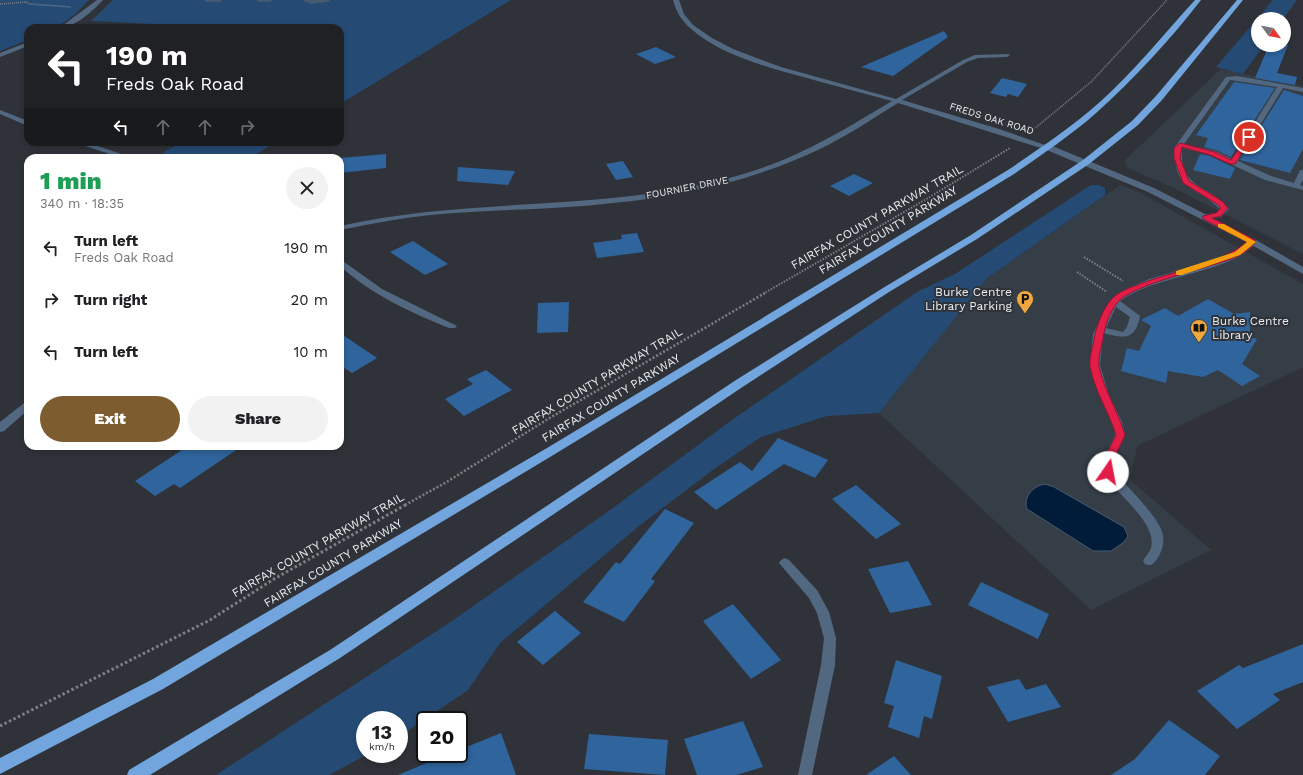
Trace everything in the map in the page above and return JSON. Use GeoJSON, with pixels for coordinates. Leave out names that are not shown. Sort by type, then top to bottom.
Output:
{"type":"FeatureCollection","features":[{"type":"Feature","properties":{"kind":"highway","name":"FAIRFAX COUNTY PARKWAY"},"geometry":{"type":"LineString","coordinates":[[0,766],[158,684],[551,450],[1011,172],[1091,114],[1116,90],[1198,0]]}},
{"type":"Feature","properties":{"kind":"highway"},"geometry":{"type":"LineString","coordinates":[[135,775],[335,654],[740,383],[974,236],[1086,162],[1135,123],[1154,103],[1240,0]]}},
{"type":"Feature","properties":{"kind":"street"},"geometry":{"type":"LineString","coordinates":[[68,24],[100,0]]}},
{"type":"Feature","properties":{"kind":"street","name":"FREDS OAK ROAD"},"geometry":{"type":"LineString","coordinates":[[676,0],[680,12],[692,28],[731,50],[791,71],[1023,139],[1086,162],[1145,187],[1253,242],[1303,271]]}},
{"type":"Feature","properties":{"kind":"street"},"geometry":{"type":"LineString","coordinates":[[0,55],[24,46]]}},
{"type":"Feature","properties":{"kind":"street","name":"FOURNIER DRIVE"},"geometry":{"type":"LineString","coordinates":[[344,227],[383,218],[423,212],[466,209],[545,207],[613,201],[704,185],[772,166],[818,148],[965,60],[984,56],[1007,55]]}},
{"type":"Feature","properties":{"kind":"street"},"geometry":{"type":"LineString","coordinates":[[1206,218],[1218,215],[1224,208],[1220,203],[1186,182],[1177,158],[1178,148],[1228,78],[1282,85],[1303,90]]}},
{"type":"Feature","properties":{"kind":"street"},"geometry":{"type":"LineString","coordinates":[[1233,163],[1282,85]]}},
{"type":"Feature","properties":{"kind":"street"},"geometry":{"type":"LineString","coordinates":[[0,112],[24,122]]}},
{"type":"Feature","properties":{"kind":"street"},"geometry":{"type":"LineString","coordinates":[[1180,145],[1213,154],[1268,178],[1299,187],[1303,172]]}},
{"type":"Feature","properties":{"kind":"street"},"geometry":{"type":"LineString","coordinates":[[90,146],[116,154]]}},
{"type":"Feature","properties":{"kind":"street"},"geometry":{"type":"LineString","coordinates":[[1112,297],[1152,281],[1212,264],[1238,254],[1253,242]]}},
{"type":"Feature","properties":{"kind":"street"},"geometry":{"type":"LineString","coordinates":[[344,265],[369,284],[396,300],[452,326]]}},
{"type":"Feature","properties":{"kind":"street"},"geometry":{"type":"LineString","coordinates":[[1100,329],[1124,335],[1129,332],[1135,321],[1135,316],[1112,297]]}},
{"type":"Feature","properties":{"kind":"street"},"geometry":{"type":"LineString","coordinates":[[1112,297],[1100,329],[1094,365],[1104,395],[1117,422],[1120,435],[1108,461],[1108,472],[1145,515],[1157,534],[1157,549],[1149,561]]}},
{"type":"Feature","properties":{"kind":"street"},"geometry":{"type":"LineString","coordinates":[[0,428],[24,409]]}},
{"type":"Feature","properties":{"kind":"street"},"geometry":{"type":"LineString","coordinates":[[785,563],[813,594],[823,612],[830,638],[828,665],[805,775]]}},
{"type":"Feature","properties":{"kind":"path","name":"FAIRFAX COUNTY PARKWAY TRAIL"},"geometry":{"type":"LineString","coordinates":[[0,726],[210,620],[274,579],[445,483],[548,419],[930,197],[1023,139],[1092,81],[1167,0]]}},
{"type":"Feature","properties":{"kind":"path"},"geometry":{"type":"LineString","coordinates":[[0,4],[26,2],[49,6],[92,7]]}},
{"type":"Feature","properties":{"kind":"path"},"geometry":{"type":"LineString","coordinates":[[1084,256],[1124,282]]}},
{"type":"Feature","properties":{"kind":"path"},"geometry":{"type":"LineString","coordinates":[[1077,272],[1112,297]]}},
{"type":"Feature","properties":{"kind":"shaded area"},"geometry":{"type":"Polygon","coordinates":[[[0,0],[89,0],[73,16],[61,24],[24,24],[24,42],[0,51],[0,0]]]}},
{"type":"Feature","properties":{"kind":"shaded area"},"geometry":{"type":"Polygon","coordinates":[[[113,0],[511,0],[344,102],[344,24],[153,24],[91,21],[113,0]]]}},
{"type":"Feature","properties":{"kind":"shaded area"},"geometry":{"type":"Polygon","coordinates":[[[1273,0],[1297,0],[1288,12],[1263,12],[1273,0]]]}},
{"type":"Feature","properties":{"kind":"shaded area"},"geometry":{"type":"Polygon","coordinates":[[[1251,26],[1251,52],[1259,52],[1243,74],[1216,67],[1251,26]]]}},
{"type":"Feature","properties":{"kind":"shaded area"},"geometry":{"type":"Polygon","coordinates":[[[1221,69],[1303,86],[1303,254],[1174,188],[1128,168],[1124,161],[1221,69]]]}},
{"type":"Feature","properties":{"kind":"shaded area"},"geometry":{"type":"Polygon","coordinates":[[[175,146],[270,146],[256,154],[162,153],[175,146]]]}},
{"type":"Feature","properties":{"kind":"shaded area"},"geometry":{"type":"Polygon","coordinates":[[[1091,185],[1099,185],[1105,188],[1105,195],[986,279],[879,413],[827,416],[761,437],[714,469],[639,526],[500,643],[468,690],[437,711],[416,711],[416,725],[408,731],[408,711],[356,711],[356,760],[329,775],[216,775],[452,621],[606,513],[732,420],[917,292],[955,274],[1091,185]]]}},
{"type":"Feature","properties":{"kind":"shaded area"},"geometry":{"type":"Polygon","coordinates":[[[1120,185],[1139,192],[1303,284],[1303,367],[1137,446],[1130,480],[1211,550],[1091,610],[879,413],[986,279],[1120,185]]]}},
{"type":"Feature","properties":{"kind":"shaded area"},"geometry":{"type":"Polygon","coordinates":[[[1045,484],[1054,487],[1124,527],[1128,536],[1124,542],[1111,551],[1093,551],[1027,509],[1026,500],[1030,493],[1037,487],[1045,484]]]}},
{"type":"Feature","properties":{"kind":"building"},"geometry":{"type":"Polygon","coordinates":[[[944,31],[948,37],[893,76],[861,67],[944,31]]]}},
{"type":"Feature","properties":{"kind":"building"},"geometry":{"type":"Polygon","coordinates":[[[656,47],[676,57],[655,64],[636,54],[656,47]]]}},
{"type":"Feature","properties":{"kind":"building"},"geometry":{"type":"Polygon","coordinates":[[[1266,52],[1285,52],[1277,73],[1297,77],[1295,85],[1255,78],[1266,52]]]}},
{"type":"Feature","properties":{"kind":"building"},"geometry":{"type":"Polygon","coordinates":[[[1002,78],[1027,84],[1018,97],[1008,94],[1006,97],[990,93],[1002,78]]]}},
{"type":"Feature","properties":{"kind":"building"},"geometry":{"type":"Polygon","coordinates":[[[1234,82],[1275,88],[1231,157],[1216,150],[1204,147],[1208,138],[1196,135],[1234,82]]]}},
{"type":"Feature","properties":{"kind":"building"},"geometry":{"type":"Polygon","coordinates":[[[1284,90],[1303,96],[1303,149],[1290,173],[1240,160],[1284,90]]]}},
{"type":"Feature","properties":{"kind":"building"},"geometry":{"type":"Polygon","coordinates":[[[386,154],[386,168],[344,173],[344,158],[386,154]]]}},
{"type":"Feature","properties":{"kind":"building"},"geometry":{"type":"Polygon","coordinates":[[[1200,154],[1210,156],[1235,168],[1230,179],[1193,170],[1200,154]]]}},
{"type":"Feature","properties":{"kind":"building"},"geometry":{"type":"Polygon","coordinates":[[[623,161],[633,177],[616,180],[606,164],[623,161]]]}},
{"type":"Feature","properties":{"kind":"building"},"geometry":{"type":"Polygon","coordinates":[[[458,167],[515,171],[508,185],[457,181],[458,167]]]}},
{"type":"Feature","properties":{"kind":"building"},"geometry":{"type":"Polygon","coordinates":[[[854,174],[873,183],[849,196],[830,186],[854,174]]]}},
{"type":"Feature","properties":{"kind":"building"},"geometry":{"type":"Polygon","coordinates":[[[637,233],[644,252],[597,258],[593,243],[622,239],[621,235],[637,233]]]}},
{"type":"Feature","properties":{"kind":"building"},"geometry":{"type":"Polygon","coordinates":[[[413,241],[448,264],[425,275],[390,252],[413,241]]]}},
{"type":"Feature","properties":{"kind":"building","name":"Burke Centre Library"},"geometry":{"type":"Polygon","coordinates":[[[1208,299],[1234,314],[1250,312],[1250,337],[1257,339],[1242,364],[1260,376],[1242,386],[1218,370],[1203,377],[1168,371],[1166,383],[1121,371],[1127,348],[1139,351],[1151,326],[1141,320],[1165,308],[1178,316],[1208,299]]]}},
{"type":"Feature","properties":{"kind":"building"},"geometry":{"type":"Polygon","coordinates":[[[569,302],[568,332],[537,333],[538,303],[569,302]]]}},
{"type":"Feature","properties":{"kind":"building"},"geometry":{"type":"Polygon","coordinates":[[[344,336],[377,358],[352,373],[344,368],[344,336]]]}},
{"type":"Feature","properties":{"kind":"building"},"geometry":{"type":"Polygon","coordinates":[[[486,370],[512,390],[464,416],[445,399],[473,384],[467,379],[486,370]]]}},
{"type":"Feature","properties":{"kind":"building"},"geometry":{"type":"Polygon","coordinates":[[[778,438],[828,460],[815,478],[784,464],[716,510],[694,492],[740,462],[752,471],[778,438]]]}},
{"type":"Feature","properties":{"kind":"building"},"geometry":{"type":"Polygon","coordinates":[[[182,450],[236,450],[180,488],[174,484],[155,496],[135,481],[182,450]]]}},
{"type":"Feature","properties":{"kind":"building"},"geometry":{"type":"Polygon","coordinates":[[[856,485],[901,524],[876,539],[832,499],[856,485]]]}},
{"type":"Feature","properties":{"kind":"building"},"geometry":{"type":"Polygon","coordinates":[[[665,509],[694,523],[651,579],[655,581],[624,622],[583,602],[616,562],[620,564],[665,509]]]}},
{"type":"Feature","properties":{"kind":"building"},"geometry":{"type":"Polygon","coordinates":[[[908,561],[932,605],[890,613],[868,569],[908,561]]]}},
{"type":"Feature","properties":{"kind":"building"},"geometry":{"type":"Polygon","coordinates":[[[981,582],[1049,614],[1038,639],[968,605],[981,582]]]}},
{"type":"Feature","properties":{"kind":"building"},"geometry":{"type":"Polygon","coordinates":[[[733,604],[781,660],[751,679],[703,621],[733,604]]]}},
{"type":"Feature","properties":{"kind":"building"},"geometry":{"type":"Polygon","coordinates":[[[555,611],[581,633],[543,665],[517,642],[555,611]]]}},
{"type":"Feature","properties":{"kind":"building"},"geometry":{"type":"Polygon","coordinates":[[[1303,644],[1303,682],[1273,694],[1280,700],[1237,729],[1197,691],[1239,665],[1243,668],[1303,644]]]}},
{"type":"Feature","properties":{"kind":"building"},"geometry":{"type":"Polygon","coordinates":[[[896,660],[942,676],[932,719],[924,716],[919,738],[888,727],[894,706],[884,703],[896,660]]]}},
{"type":"Feature","properties":{"kind":"building"},"geometry":{"type":"Polygon","coordinates":[[[1019,679],[1026,690],[1046,684],[1061,707],[1008,722],[987,687],[1019,679]]]}},
{"type":"Feature","properties":{"kind":"building"},"geometry":{"type":"Polygon","coordinates":[[[1169,720],[1220,756],[1205,775],[1111,775],[1135,759],[1169,720]]]}},
{"type":"Feature","properties":{"kind":"building"},"geometry":{"type":"Polygon","coordinates":[[[743,721],[763,767],[736,775],[697,775],[684,739],[743,721]]]}},
{"type":"Feature","properties":{"kind":"building"},"geometry":{"type":"Polygon","coordinates":[[[501,733],[516,775],[398,775],[427,763],[468,763],[468,746],[501,733]]]}},
{"type":"Feature","properties":{"kind":"building"},"geometry":{"type":"Polygon","coordinates":[[[589,734],[668,740],[665,775],[584,769],[589,734]]]}},
{"type":"Feature","properties":{"kind":"building"},"geometry":{"type":"Polygon","coordinates":[[[894,756],[911,775],[866,775],[894,756]]]}},
{"type":"Feature","properties":{"kind":"waterway"},"geometry":{"type":"LineString","coordinates":[[206,0],[220,0]]}},
{"type":"Feature","properties":{"kind":"waterway"},"geometry":{"type":"LineString","coordinates":[[259,0],[270,0]]}},
{"type":"Feature","properties":{"kind":"waterway"},"geometry":{"type":"LineString","coordinates":[[306,0],[312,2],[328,0]]}},
{"type":"Feature","properties":{"kind":"slow traffic"},"geometry":{"type":"LineString","coordinates":[[1179,273],[1212,264],[1238,254],[1253,242],[1221,225]]}},
{"type":"Feature","properties":{"kind":"place","name":"Burke Centre Library Parking"},"geometry":{"type":"Point","coordinates":[1025,314]}},
{"type":"Feature","properties":{"kind":"place","name":"Burke Centre Library"},"geometry":{"type":"Point","coordinates":[1199,343]}},
{"type":"Feature","properties":{"kind":"route"},"geometry":{"type":"LineString","coordinates":[[1108,472],[1108,461],[1120,435],[1117,422],[1104,395],[1094,365],[1100,329],[1114,302],[1125,293],[1152,281],[1212,264],[1238,254],[1253,242],[1206,218],[1218,215],[1224,208],[1220,203],[1196,190],[1186,182],[1177,158],[1178,148],[1180,145],[1213,154],[1233,163],[1249,137]]}}]}
